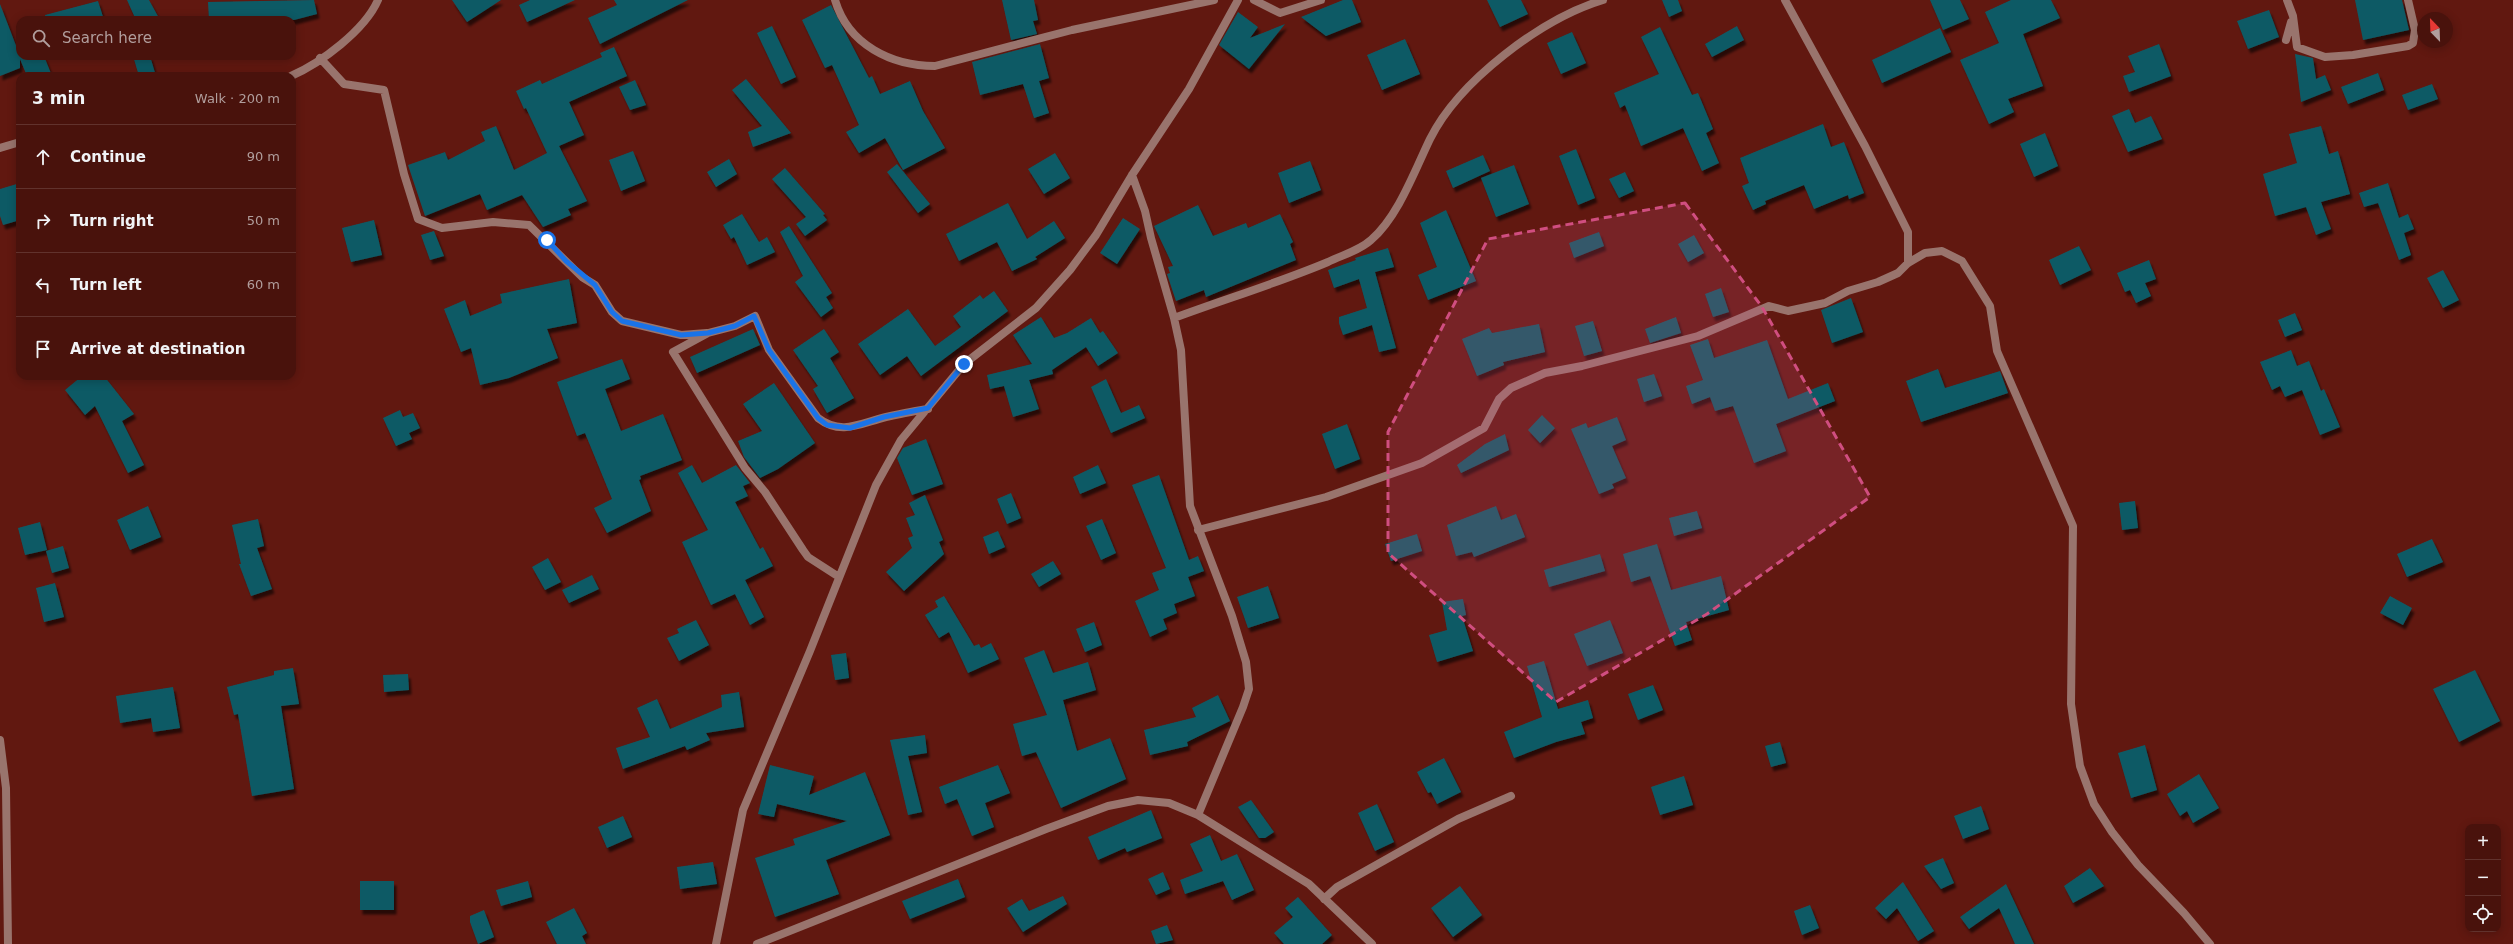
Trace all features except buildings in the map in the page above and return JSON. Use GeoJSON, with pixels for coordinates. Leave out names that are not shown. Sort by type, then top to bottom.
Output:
{"type":"FeatureCollection","features":[{"type":"Feature","properties":{"kind":"street"},"geometry":{"type":"LineString","coordinates":[[296,73],[320,58],[361,26],[378,0]]}},
{"type":"Feature","properties":{"kind":"street"},"geometry":{"type":"LineString","coordinates":[[835,0],[838,10],[851,30],[866,46],[883,56],[914,66],[935,66],[1072,30],[1214,0]]}},
{"type":"Feature","properties":{"kind":"street"},"geometry":{"type":"LineString","coordinates":[[716,944],[743,810],[876,485],[901,440],[964,364],[1036,308],[1070,270],[1096,235],[1132,175],[1190,89],[1238,0]]}},
{"type":"Feature","properties":{"kind":"street"},"geometry":{"type":"LineString","coordinates":[[1254,0],[1280,13],[1321,0]]}},
{"type":"Feature","properties":{"kind":"street"},"geometry":{"type":"LineString","coordinates":[[1174,318],[1311,268],[1359,248],[1372,240],[1396,207],[1414,177],[1430,138],[1453,102],[1505,52],[1572,13],[1603,0]]}},
{"type":"Feature","properties":{"kind":"street"},"geometry":{"type":"LineString","coordinates":[[1785,0],[1865,146],[1908,232],[1908,263]]}},
{"type":"Feature","properties":{"kind":"street"},"geometry":{"type":"LineString","coordinates":[[2286,0],[2293,16],[2295,40],[2302,50],[2313,51],[2325,57],[2353,55],[2408,46],[2413,43],[2416,30],[2408,0]]}},
{"type":"Feature","properties":{"kind":"street"},"geometry":{"type":"LineString","coordinates":[[2286,40],[2293,16]]}},
{"type":"Feature","properties":{"kind":"street"},"geometry":{"type":"LineString","coordinates":[[320,58],[344,84],[384,90],[404,174],[418,219],[442,228],[493,222],[531,226],[577,271],[595,285],[612,312],[622,321],[681,335],[708,333],[735,326],[754,316],[769,350],[818,418],[827,425],[850,428],[884,417],[928,408]]}},
{"type":"Feature","properties":{"kind":"street"},"geometry":{"type":"LineString","coordinates":[[0,148],[16,143]]}},
{"type":"Feature","properties":{"kind":"street"},"geometry":{"type":"LineString","coordinates":[[1132,175],[1145,211],[1155,253],[1174,318],[1181,350],[1188,493],[1198,530],[1232,616],[1246,662],[1249,689],[1198,815]]}},
{"type":"Feature","properties":{"kind":"street"},"geometry":{"type":"LineString","coordinates":[[1198,530],[1326,497],[1422,462],[1484,428],[1499,399],[1507,391],[1544,373],[1582,366],[1698,336],[1769,306],[1788,310],[1825,303],[1848,291],[1878,282],[1898,273],[1908,263],[1931,251],[1942,251],[1962,261],[1990,306],[1997,351],[2073,526],[2071,704],[2080,766],[2094,804],[2112,832],[2210,944]]}},
{"type":"Feature","properties":{"kind":"street"},"geometry":{"type":"LineString","coordinates":[[708,333],[673,352],[745,468],[765,492],[808,557],[839,578]]}},
{"type":"Feature","properties":{"kind":"street"},"geometry":{"type":"LineString","coordinates":[[0,740],[8,944]]}},
{"type":"Feature","properties":{"kind":"street"},"geometry":{"type":"LineString","coordinates":[[1324,899],[1337,887],[1458,819],[1511,796]]}},
{"type":"Feature","properties":{"kind":"street"},"geometry":{"type":"LineString","coordinates":[[757,944],[1108,806],[1138,800],[1169,803],[1198,815],[1309,884],[1372,944]]}},
{"type":"Feature","properties":{"kind":"highlighted area"},"geometry":{"type":"Polygon","coordinates":[[[1685,203],[1762,307],[1870,497],[1707,614],[1556,702],[1388,553],[1388,432],[1488,239],[1685,203]]]}},
{"type":"Feature","properties":{"kind":"route"},"geometry":{"type":"LineString","coordinates":[[547,240],[566,261],[582,276],[595,285],[612,312],[622,321],[661,329],[670,333],[681,335],[699,332],[708,333],[735,326],[754,316],[769,350],[787,372],[818,418],[827,425],[839,428],[850,428],[884,417],[928,408],[964,364]]}}]}
